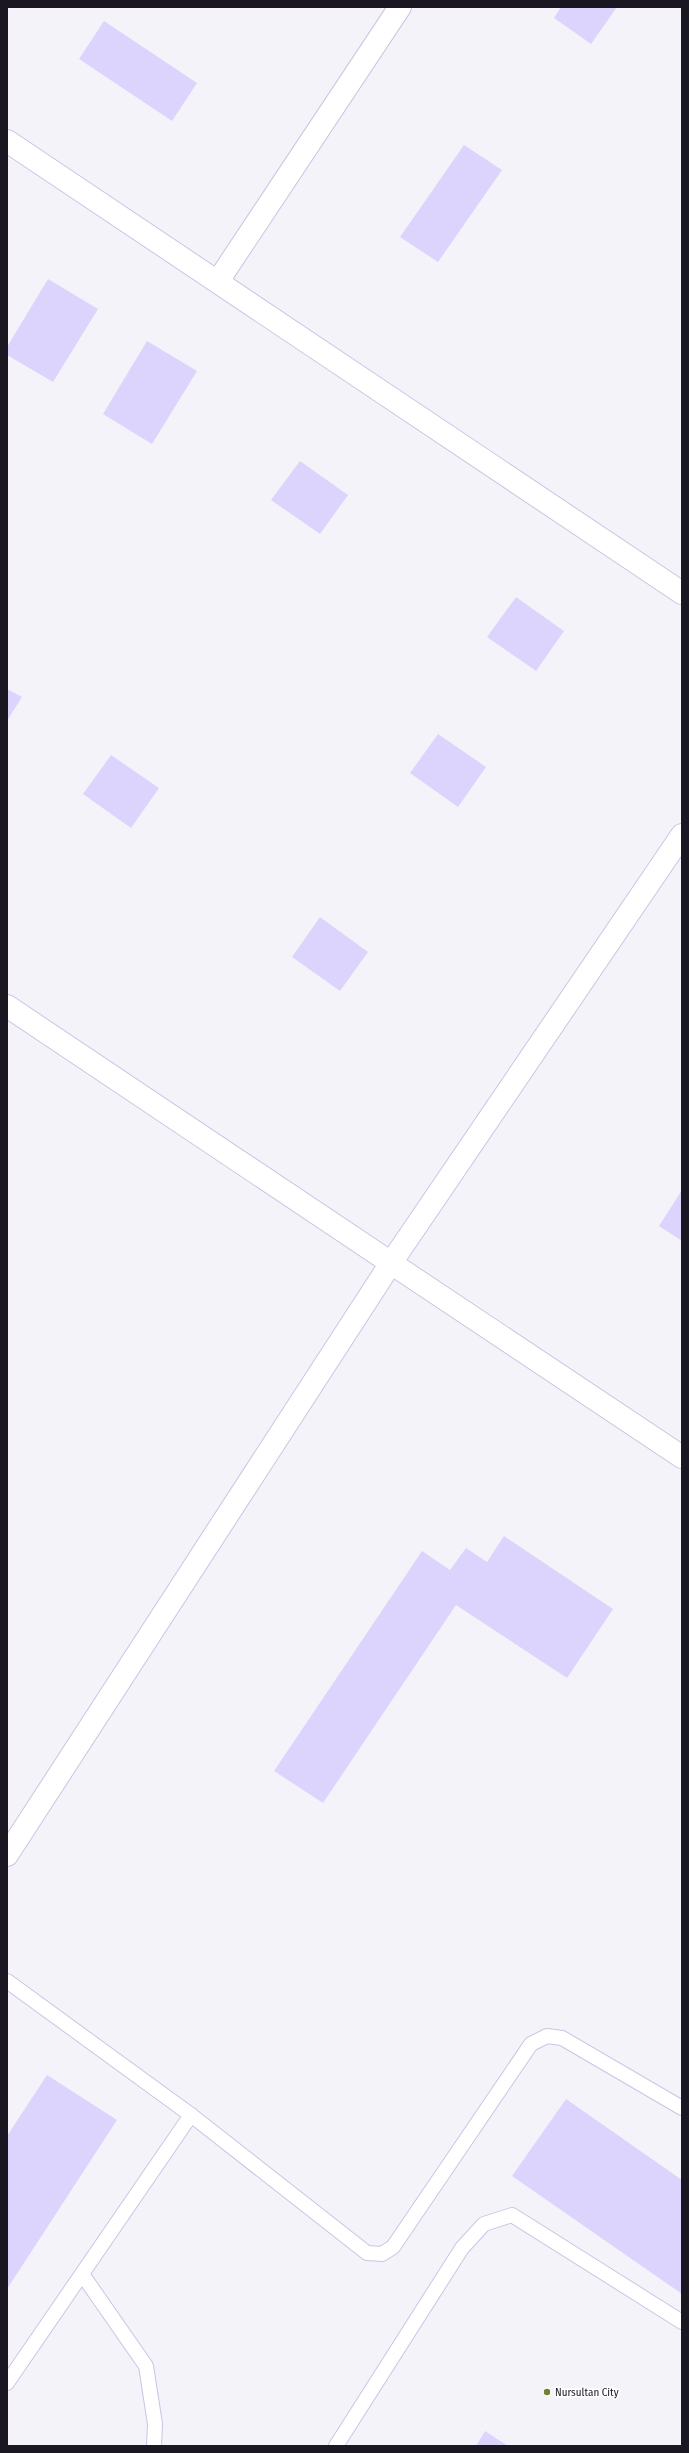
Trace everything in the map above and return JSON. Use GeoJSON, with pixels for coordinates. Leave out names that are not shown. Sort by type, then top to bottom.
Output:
{"type":"FeatureCollection","features":[{"type":"Feature","properties":{"kind":"street"},"geometry":{"type":"LineString","coordinates":[[218,281],[400,7]]}},
{"type":"Feature","properties":{"kind":"street"},"geometry":{"type":"LineString","coordinates":[[7,141],[682,593]]}},
{"type":"Feature","properties":{"kind":"street"},"geometry":{"type":"LineString","coordinates":[[7,1855],[391,1263],[682,835]]}},
{"type":"Feature","properties":{"kind":"street"},"geometry":{"type":"LineString","coordinates":[[7,1006],[682,1456]]}},
{"type":"Feature","properties":{"kind":"lane"},"geometry":{"type":"LineString","coordinates":[[7,1981],[191,2115],[367,2253],[382,2254],[393,2247],[531,2044],[547,2036],[562,2038],[682,2108]]}},
{"type":"Feature","properties":{"kind":"lane"},"geometry":{"type":"LineString","coordinates":[[7,2383],[191,2115]]}},
{"type":"Feature","properties":{"kind":"lane"},"geometry":{"type":"LineString","coordinates":[[336,2446],[462,2248],[484,2224],[512,2215],[682,2322]]}},
{"type":"Feature","properties":{"kind":"lane"},"geometry":{"type":"LineString","coordinates":[[82,2274],[146,2366],[155,2424],[154,2446]]}},
{"type":"Feature","properties":{"kind":"building"},"geometry":{"type":"Polygon","coordinates":[[[561,7],[617,7],[591,44],[554,18],[561,7]]]}},
{"type":"Feature","properties":{"kind":"building"},"geometry":{"type":"Polygon","coordinates":[[[104,21],[197,83],[172,121],[79,59],[104,21]]]}},
{"type":"Feature","properties":{"kind":"building"},"geometry":{"type":"Polygon","coordinates":[[[464,145],[502,170],[438,262],[400,237],[464,145]]]}},
{"type":"Feature","properties":{"kind":"building"},"geometry":{"type":"Polygon","coordinates":[[[48,279],[98,309],[53,382],[7,355],[7,347],[48,279]]]}},
{"type":"Feature","properties":{"kind":"building"},"geometry":{"type":"Polygon","coordinates":[[[147,341],[197,371],[152,444],[103,414],[147,341]]]}},
{"type":"Feature","properties":{"kind":"building"},"geometry":{"type":"Polygon","coordinates":[[[300,461],[348,495],[320,534],[271,500],[300,461]]]}},
{"type":"Feature","properties":{"kind":"building"},"geometry":{"type":"Polygon","coordinates":[[[516,597],[564,631],[536,671],[487,637],[516,597]]]}},
{"type":"Feature","properties":{"kind":"building"},"geometry":{"type":"Polygon","coordinates":[[[7,689],[22,697],[7,721],[7,689]]]}},
{"type":"Feature","properties":{"kind":"building"},"geometry":{"type":"Polygon","coordinates":[[[438,734],[486,767],[458,807],[410,773],[438,734]]]}},
{"type":"Feature","properties":{"kind":"building"},"geometry":{"type":"Polygon","coordinates":[[[111,755],[159,788],[131,828],[83,794],[111,755]]]}},
{"type":"Feature","properties":{"kind":"building"},"geometry":{"type":"Polygon","coordinates":[[[320,917],[368,952],[340,991],[292,957],[320,917]]]}},
{"type":"Feature","properties":{"kind":"building"},"geometry":{"type":"Polygon","coordinates":[[[682,1190],[682,1241],[659,1226],[682,1190]]]}},
{"type":"Feature","properties":{"kind":"building"},"geometry":{"type":"Polygon","coordinates":[[[504,1536],[613,1609],[567,1678],[456,1605],[323,1803],[274,1771],[422,1551],[450,1570],[466,1548],[487,1562],[504,1536]]]}},
{"type":"Feature","properties":{"kind":"building"},"geometry":{"type":"Polygon","coordinates":[[[47,2075],[117,2120],[7,2289],[7,2136],[47,2075]]]}},
{"type":"Feature","properties":{"kind":"building"},"geometry":{"type":"Polygon","coordinates":[[[566,2099],[682,2180],[682,2294],[512,2176],[566,2099]]]}},
{"type":"Feature","properties":{"kind":"building"},"geometry":{"type":"Polygon","coordinates":[[[485,2431],[508,2446],[476,2446],[485,2431]]]}},
{"type":"Feature","properties":{"kind":"place","name":"Nursultan City"},"geometry":{"type":"Point","coordinates":[547,2392]}}]}
